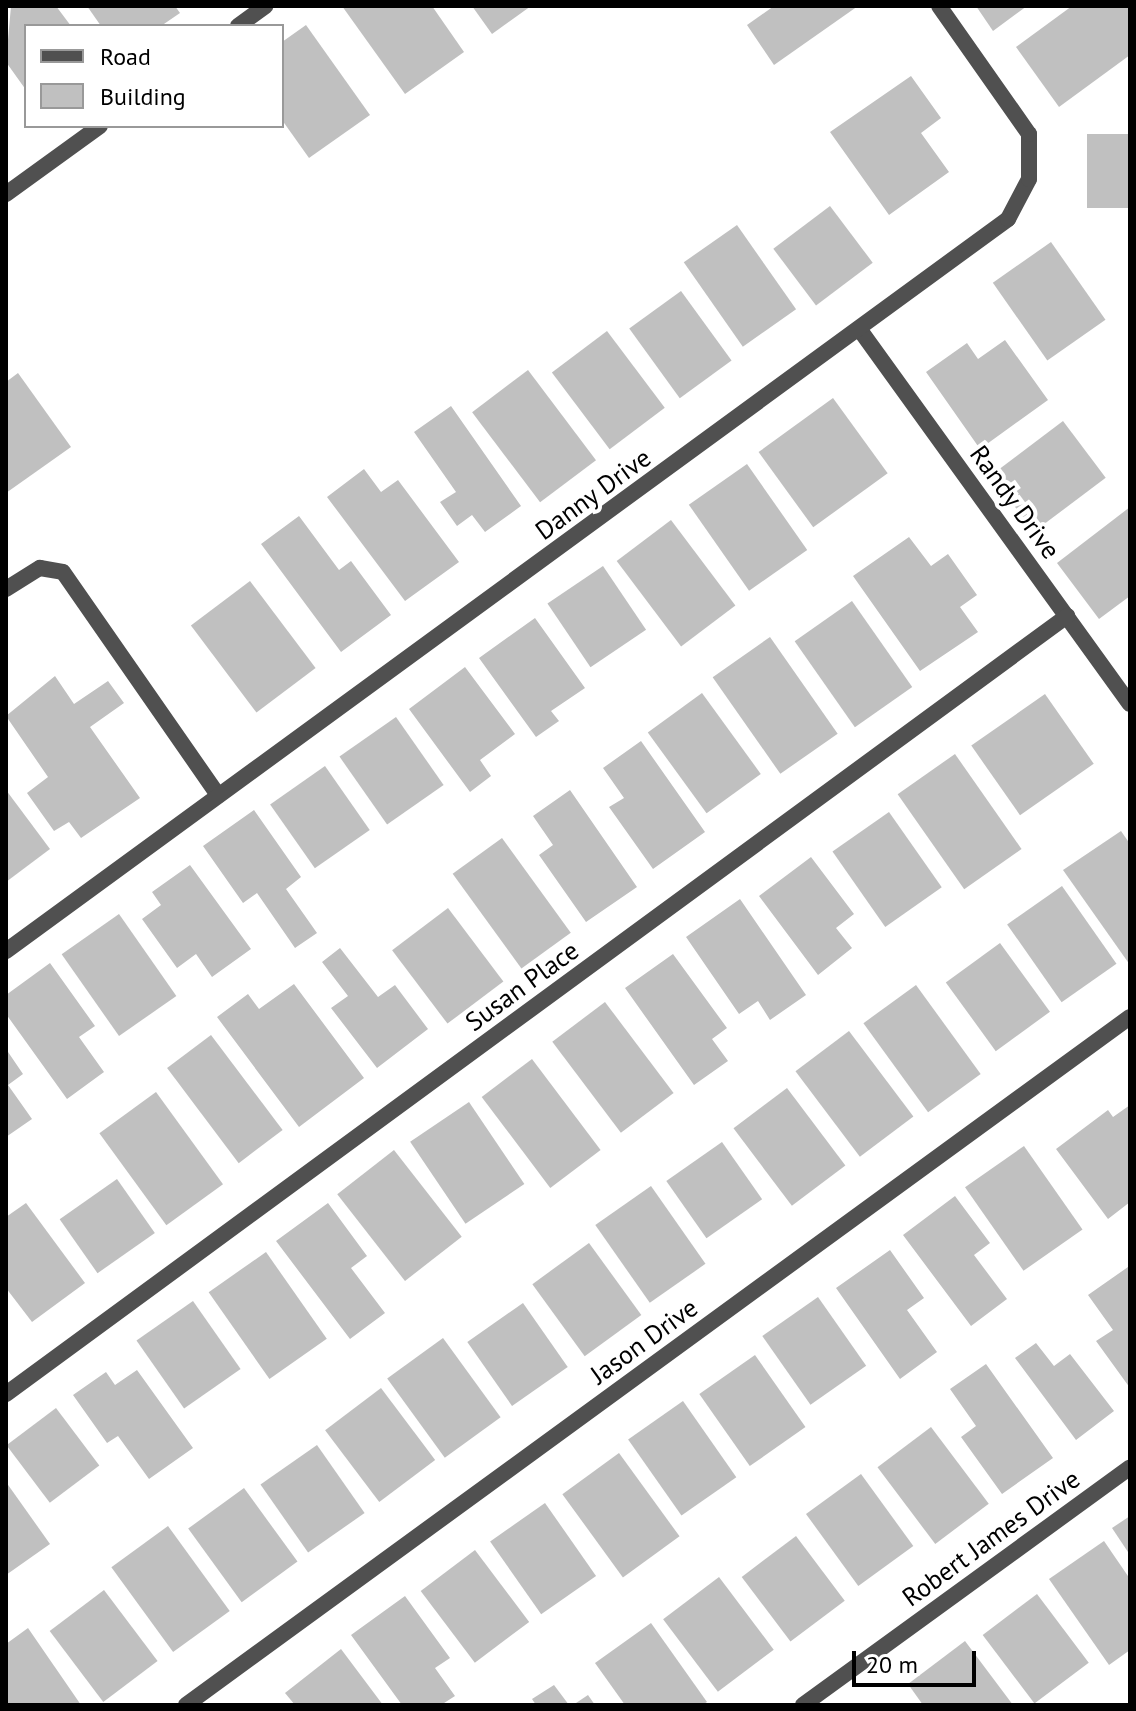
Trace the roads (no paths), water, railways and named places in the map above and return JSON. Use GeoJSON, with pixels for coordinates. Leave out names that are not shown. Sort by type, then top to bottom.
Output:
{"type":"FeatureCollection","features":[{"type":"Feature","properties":{"kind":"street"},"geometry":{"type":"LineString","coordinates":[[241,24],[266,6]]}},
{"type":"Feature","properties":{"kind":"street","name":"Danny Drive"},"geometry":{"type":"LineString","coordinates":[[6,951],[1008,219],[1029,179],[1029,134],[939,6]]}},
{"type":"Feature","properties":{"kind":"street"},"geometry":{"type":"LineString","coordinates":[[6,194],[97,128]]}},
{"type":"Feature","properties":{"kind":"street","name":"Randy Drive"},"geometry":{"type":"LineString","coordinates":[[860,330],[1130,704]]}},
{"type":"Feature","properties":{"kind":"street"},"geometry":{"type":"LineString","coordinates":[[6,589],[40,568],[63,572],[218,795]]}},
{"type":"Feature","properties":{"kind":"street","name":"Susan Place"},"geometry":{"type":"LineString","coordinates":[[6,1394],[1067,616]]}},
{"type":"Feature","properties":{"kind":"street","name":"Jason Drive"},"geometry":{"type":"LineString","coordinates":[[186,1705],[1130,1017]]}},
{"type":"Feature","properties":{"kind":"street","name":"Robert James Drive"},"geometry":{"type":"LineString","coordinates":[[803,1705],[1130,1467]]}}]}
